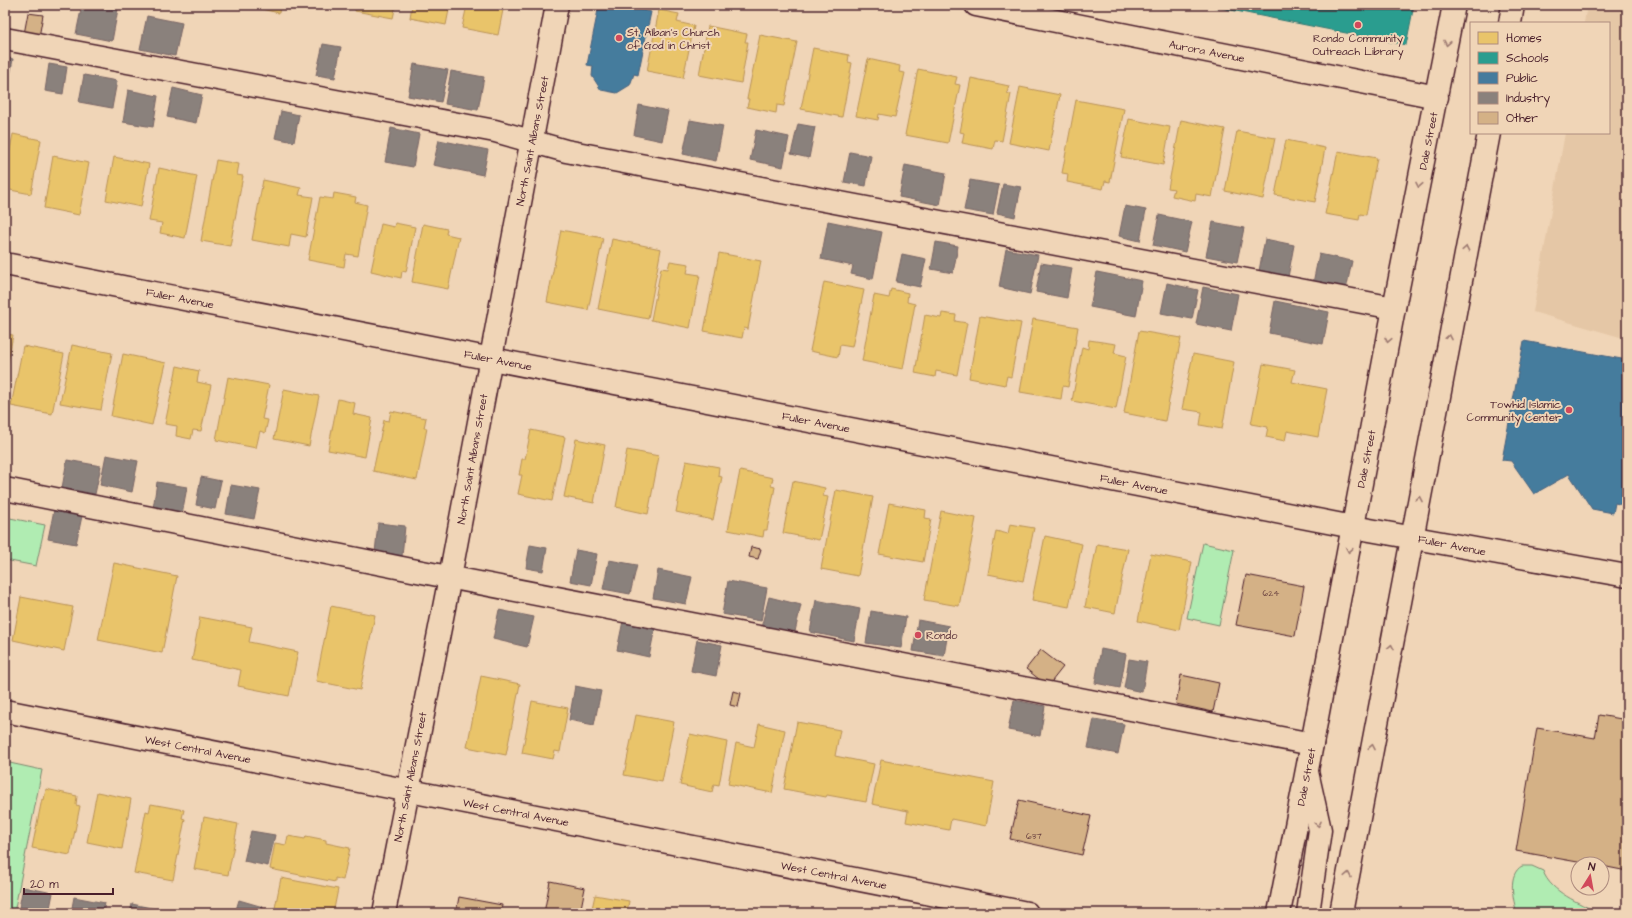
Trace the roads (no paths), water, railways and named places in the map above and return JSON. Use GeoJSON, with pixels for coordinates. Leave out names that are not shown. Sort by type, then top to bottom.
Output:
{"type":"FeatureCollection","features":[{"type":"Feature","properties":{"kind":"street","name":"North Saint Albans Street"},"geometry":{"type":"LineString","coordinates":[[384,913],[450,577],[557,5]]}},
{"type":"Feature","properties":{"kind":"street","name":"Aurora Avenue"},"geometry":{"type":"LineString","coordinates":[[976,5],[1437,97]]}},
{"type":"Feature","properties":{"kind":"street","name":"Dale Street"},"geometry":{"type":"LineString","coordinates":[[1278,913],[1307,772],[1394,308],[1454,5]]}},
{"type":"Feature","properties":{"kind":"street"},"geometry":{"type":"LineString","coordinates":[[1510,22],[1513,5]]}},
{"type":"Feature","properties":{"kind":"street"},"geometry":{"type":"LineString","coordinates":[[5,39],[495,131],[566,151],[1394,308]]}},
{"type":"Feature","properties":{"kind":"street"},"geometry":{"type":"LineString","coordinates":[[1341,913],[1411,537],[1489,134]]}},
{"type":"Feature","properties":{"kind":"street","name":"Fuller Avenue"},"geometry":{"type":"LineString","coordinates":[[5,264],[1353,526],[1627,576]]}},
{"type":"Feature","properties":{"kind":"street"},"geometry":{"type":"LineString","coordinates":[[5,489],[1312,744]]}},
{"type":"Feature","properties":{"kind":"street","name":"West Central Avenue"},"geometry":{"type":"LineString","coordinates":[[5,711],[1027,913]]}},
{"type":"Feature","properties":{"kind":"street"},"geometry":{"type":"LineString","coordinates":[[1307,772],[1320,830],[1308,913]]}},
{"type":"Feature","properties":{"kind":"place","name":"Rondo Community Outreach Library"},"geometry":{"type":"Point","coordinates":[1358,25]}},
{"type":"Feature","properties":{"kind":"place","name":"St. Alban's Church of God in Christ"},"geometry":{"type":"Point","coordinates":[619,38]}},
{"type":"Feature","properties":{"kind":"place","name":"Towhid Islamic Community Center"},"geometry":{"type":"Point","coordinates":[1569,410]}},
{"type":"Feature","properties":{"kind":"place","name":"Rondo"},"geometry":{"type":"Point","coordinates":[918,635]}}]}
